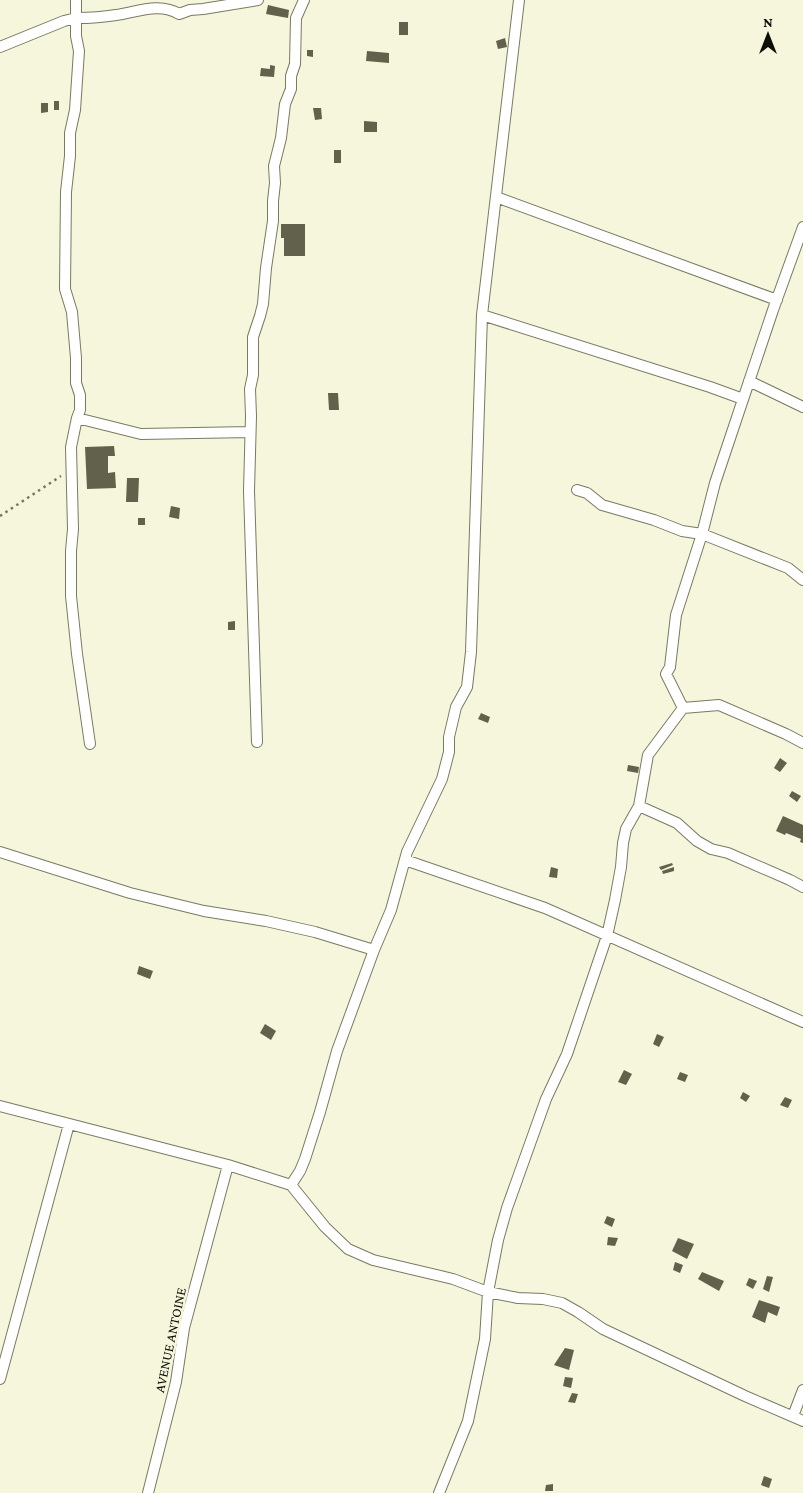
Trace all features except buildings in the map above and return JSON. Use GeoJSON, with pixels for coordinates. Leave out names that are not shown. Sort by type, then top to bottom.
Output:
{"type":"FeatureCollection","features":[{"type":"Feature","properties":{"kind":"street"},"geometry":{"type":"LineString","coordinates":[[76,0],[76,36],[79,51],[66,192],[65,289],[72,312],[76,383],[80,395],[80,410],[71,447],[73,529],[71,596],[90,744]]}},
{"type":"Feature","properties":{"kind":"street"},"geometry":{"type":"LineString","coordinates":[[183,12],[185,0]]}},
{"type":"Feature","properties":{"kind":"street"},"geometry":{"type":"LineString","coordinates":[[0,47],[76,18],[115,16],[152,8],[171,9],[179,14],[190,10],[258,0]]}},
{"type":"Feature","properties":{"kind":"street"},"geometry":{"type":"LineString","coordinates":[[257,742],[249,491],[250,389],[253,375],[253,337],[263,304],[273,220],[274,166],[285,104],[291,89],[295,64],[296,18],[304,0]]}},
{"type":"Feature","properties":{"kind":"street"},"geometry":{"type":"LineString","coordinates":[[292,1185],[305,1159],[337,1051],[374,950],[391,910],[404,860],[442,779],[449,752],[449,737],[456,708],[467,687],[482,315],[520,0]]}},
{"type":"Feature","properties":{"kind":"street"},"geometry":{"type":"LineString","coordinates":[[496,197],[777,300]]}},
{"type":"Feature","properties":{"kind":"street"},"geometry":{"type":"LineString","coordinates":[[683,708],[666,674],[670,667],[676,615],[702,534],[715,483],[803,227]]}},
{"type":"Feature","properties":{"kind":"street"},"geometry":{"type":"LineString","coordinates":[[482,315],[743,399]]}},
{"type":"Feature","properties":{"kind":"street"},"geometry":{"type":"LineString","coordinates":[[749,381],[803,407]]}},
{"type":"Feature","properties":{"kind":"street"},"geometry":{"type":"LineString","coordinates":[[77,418],[141,434],[250,432]]}},
{"type":"Feature","properties":{"kind":"street"},"geometry":{"type":"LineString","coordinates":[[577,490],[587,494],[602,505],[654,520],[682,531],[702,534],[788,568],[803,580]]}},
{"type":"Feature","properties":{"kind":"street"},"geometry":{"type":"LineString","coordinates":[[439,1493],[468,1421],[485,1339],[488,1292],[498,1240],[507,1208],[546,1099],[567,1054],[607,936],[621,867],[626,829],[639,806],[648,754],[683,708],[719,705],[803,743]]}},
{"type":"Feature","properties":{"kind":"street"},"geometry":{"type":"LineString","coordinates":[[639,806],[677,823],[697,841],[711,849],[728,853],[803,887]]}},
{"type":"Feature","properties":{"kind":"street"},"geometry":{"type":"LineString","coordinates":[[0,852],[130,894],[204,911],[266,921],[315,932],[374,950]]}},
{"type":"Feature","properties":{"kind":"street"},"geometry":{"type":"LineString","coordinates":[[404,860],[545,908],[803,1022]]}},
{"type":"Feature","properties":{"kind":"street"},"geometry":{"type":"LineString","coordinates":[[0,1106],[228,1165],[292,1185],[325,1227],[348,1249],[373,1260],[453,1279],[488,1292],[518,1298],[543,1299],[562,1303],[603,1329],[745,1396],[798,1418],[803,1390]]}},
{"type":"Feature","properties":{"kind":"street"},"geometry":{"type":"LineString","coordinates":[[0,1379],[69,1124]]}},
{"type":"Feature","properties":{"kind":"street","name":"AVENUE ANTOINE"},"geometry":{"type":"LineString","coordinates":[[148,1493],[176,1382],[184,1328],[228,1165]]}},
{"type":"Feature","properties":{"kind":"path"},"geometry":{"type":"LineString","coordinates":[[0,516],[61,476]]}}]}
